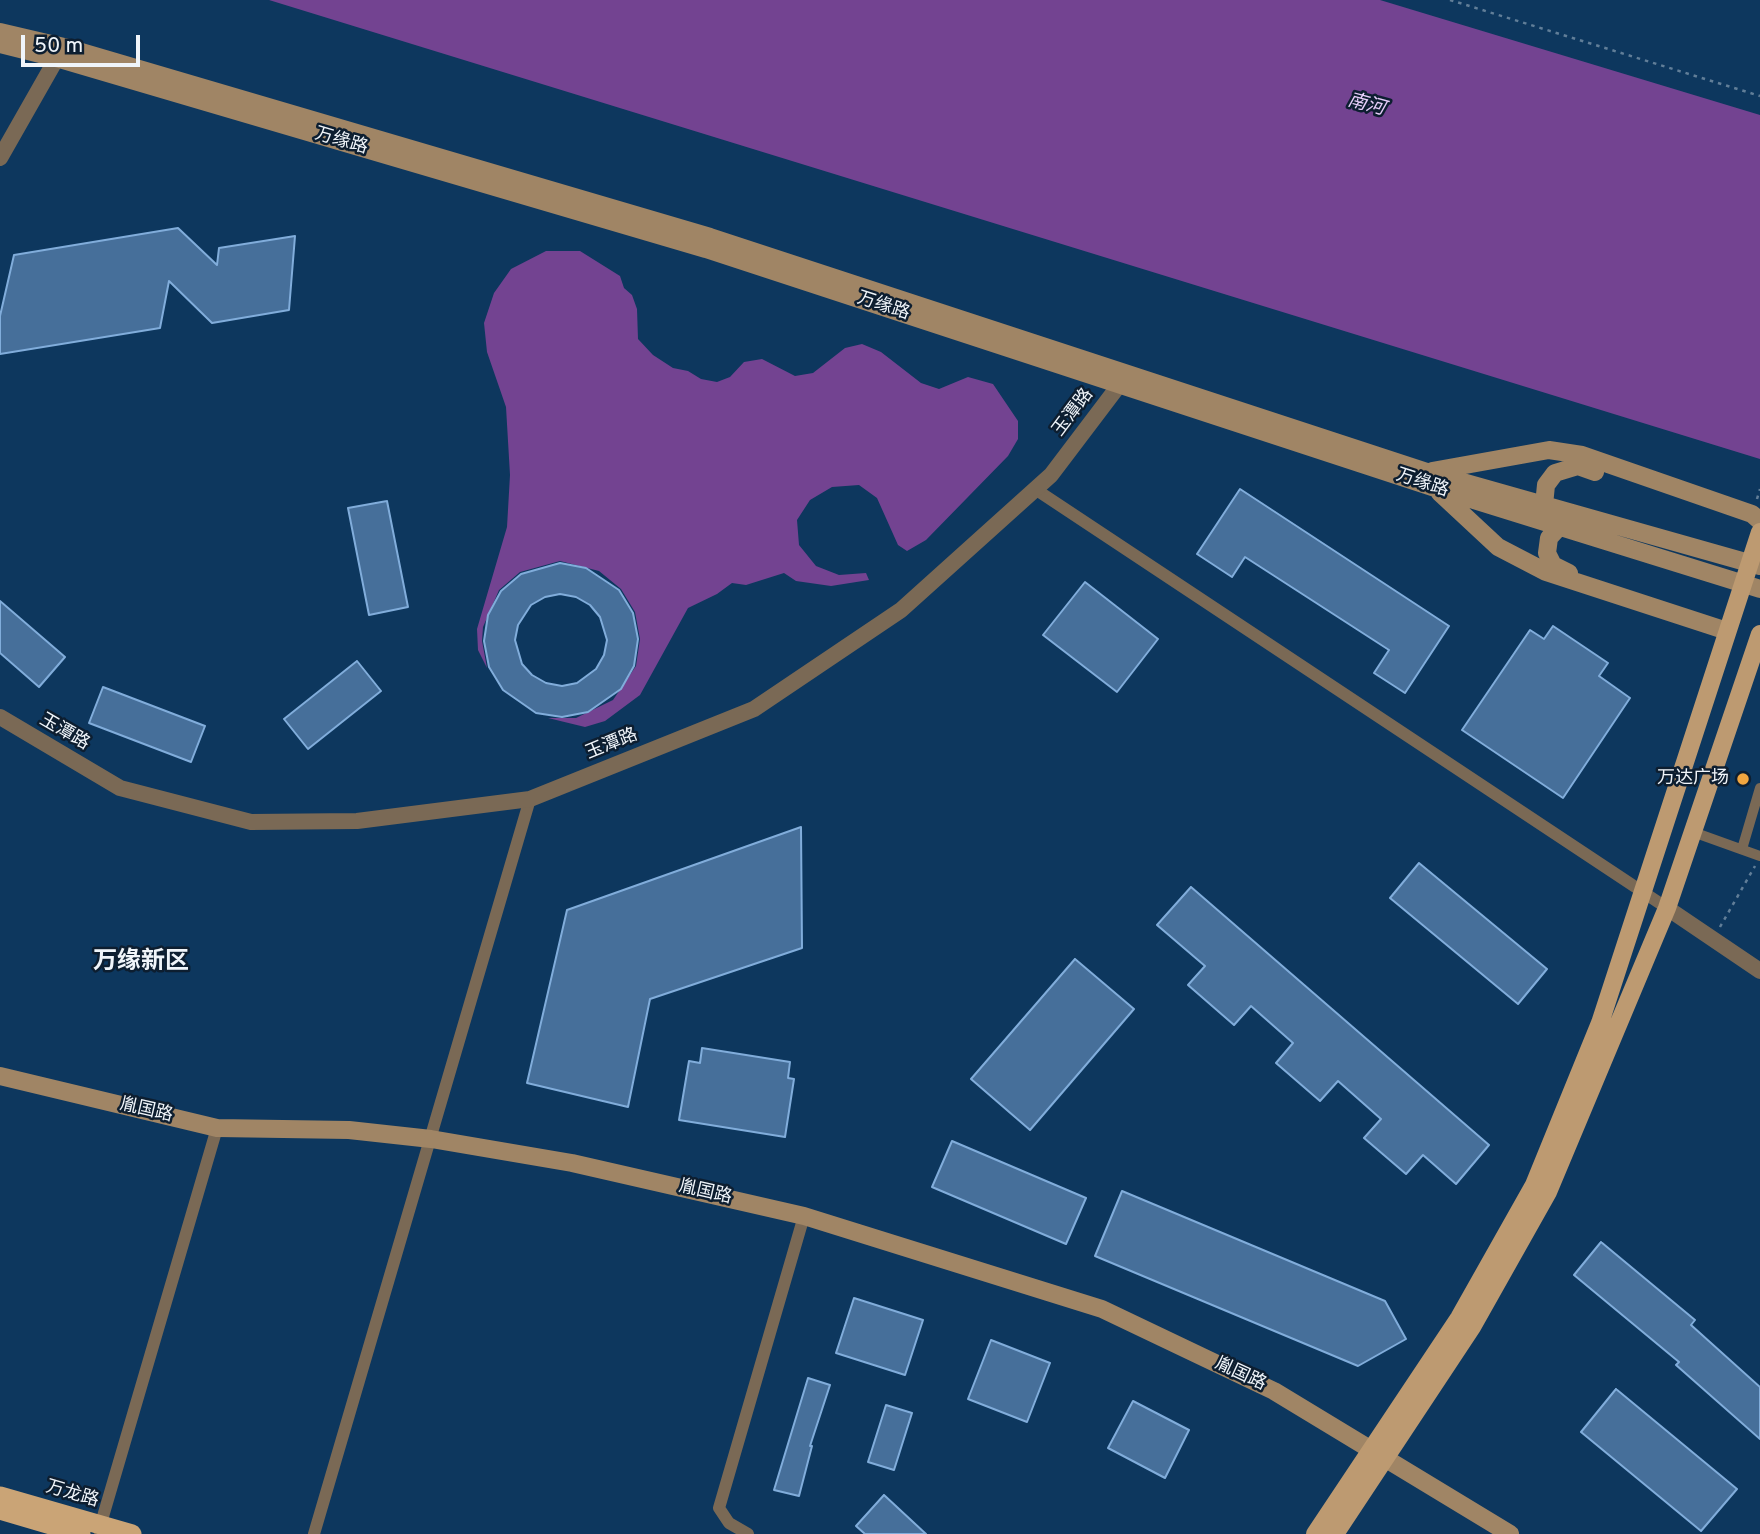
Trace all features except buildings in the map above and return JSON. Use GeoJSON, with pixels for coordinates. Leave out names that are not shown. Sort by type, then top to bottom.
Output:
{"type":"FeatureCollection","features":[{"type":"Feature","properties":{"kind":"highway","name":"万龙路"},"geometry":{"type":"LineString","coordinates":[[0,1496],[99,1529],[132,1534]]}},
{"type":"Feature","properties":{"kind":"highway","name":"万龙路"},"geometry":{"type":"LineString","coordinates":[[0,1510],[81,1534]]}},
{"type":"Feature","properties":{"kind":"main road","name":"万缘路"},"geometry":{"type":"LineString","coordinates":[[0,32],[60,53],[710,237],[1123,379],[1431,480],[1559,527],[1760,589]]}},
{"type":"Feature","properties":{"kind":"main road","name":"万缘路"},"geometry":{"type":"LineString","coordinates":[[0,44],[60,53]]}},
{"type":"Feature","properties":{"kind":"main road"},"geometry":{"type":"LineString","coordinates":[[1431,480],[1549,450],[1582,455],[1752,514],[1760,522]]}},
{"type":"Feature","properties":{"kind":"main road"},"geometry":{"type":"LineString","coordinates":[[1544,505],[1544,491],[1550,479],[1562,469],[1578,466],[1748,524],[1760,522]]}},
{"type":"Feature","properties":{"kind":"main road","name":"万缘路"},"geometry":{"type":"LineString","coordinates":[[1431,480],[1544,505],[1756,560]]}},
{"type":"Feature","properties":{"kind":"main road"},"geometry":{"type":"LineString","coordinates":[[1431,480],[1498,547],[1546,572],[1727,631]]}},
{"type":"Feature","properties":{"kind":"main road"},"geometry":{"type":"LineString","coordinates":[[1559,527],[1547,545],[1549,559],[1559,569],[1690,612],[1727,631]]}},
{"type":"Feature","properties":{"kind":"main road"},"geometry":{"type":"LineString","coordinates":[[1335,1534],[1378,1453],[1534,1185],[1600,1023],[1640,892],[1727,631],[1756,560],[1760,532]]}},
{"type":"Feature","properties":{"kind":"main road"},"geometry":{"type":"LineString","coordinates":[[1315,1534],[1472,1327],[1548,1192],[1667,908],[1760,637]]}},
{"type":"Feature","properties":{"kind":"main road","name":"胤国路"},"geometry":{"type":"LineString","coordinates":[[0,1076],[217,1128],[349,1130],[431,1139],[572,1163],[804,1216],[1102,1309],[1274,1391],[1510,1534]]}},
{"type":"Feature","properties":{"kind":"street"},"geometry":{"type":"LineString","coordinates":[[0,158],[60,53]]}},
{"type":"Feature","properties":{"kind":"street","name":"玉潭路"},"geometry":{"type":"LineString","coordinates":[[0,717],[120,788],[251,822],[357,821],[530,799],[754,709],[901,610],[1051,475],[1123,379]]}},
{"type":"Feature","properties":{"kind":"street"},"geometry":{"type":"LineString","coordinates":[[1035,489],[1760,971]]}},
{"type":"Feature","properties":{"kind":"street"},"geometry":{"type":"LineString","coordinates":[[1742,849],[1760,788]]}},
{"type":"Feature","properties":{"kind":"street"},"geometry":{"type":"LineString","coordinates":[[314,1534],[530,799]]}},
{"type":"Feature","properties":{"kind":"street"},"geometry":{"type":"LineString","coordinates":[[1693,832],[1760,856]]}},
{"type":"Feature","properties":{"kind":"street"},"geometry":{"type":"LineString","coordinates":[[99,1529],[217,1128]]}},
{"type":"Feature","properties":{"kind":"street"},"geometry":{"type":"LineString","coordinates":[[748,1534],[729,1523],[719,1508],[804,1216]]}},
{"type":"Feature","properties":{"kind":"path"},"geometry":{"type":"LineString","coordinates":[[1450,0],[1760,96]]}},
{"type":"Feature","properties":{"kind":"path"},"geometry":{"type":"LineString","coordinates":[[1755,503],[1760,489]]}},
{"type":"Feature","properties":{"kind":"path"},"geometry":{"type":"LineString","coordinates":[[1713,939],[1760,856]]}},
{"type":"Feature","properties":{"kind":"water","name":"南河"},"geometry":{"type":"Polygon","coordinates":[[[269,0],[1380,0],[1760,115],[1760,459],[269,0]]]}},
{"type":"Feature","properties":{"kind":"water"},"geometry":{"type":"Polygon","coordinates":[[[546,251],[580,251],[620,276],[637,309],[638,339],[653,355],[673,368],[717,382],[730,377],[744,362],[762,359],[795,376],[813,373],[845,348],[862,344],[881,352],[921,383],[939,389],[968,377],[993,384],[1018,421],[1018,439],[1008,456],[926,540],[907,551],[898,545],[877,498],[859,485],[832,487],[810,500],[797,520],[799,545],[816,566],[839,575],[866,573],[869,580],[831,586],[796,581],[784,573],[746,585],[732,583],[717,594],[688,608],[640,695],[605,721],[585,727],[548,718],[576,718],[613,700],[636,666],[640,639],[635,612],[621,589],[599,571],[560,561],[520,572],[499,590],[483,627],[482,641],[487,668],[478,650],[477,629],[507,527],[510,475],[506,407],[487,352],[484,323],[494,293],[511,269],[546,251]]]}},
{"type":"Feature","properties":{"kind":"place","name":"万达广场"},"geometry":{"type":"Point","coordinates":[1743,779]}},
{"type":"Feature","properties":{"kind":"district","name":"万缘新区"},"geometry":{"type":"Point","coordinates":[141,963]}}]}
